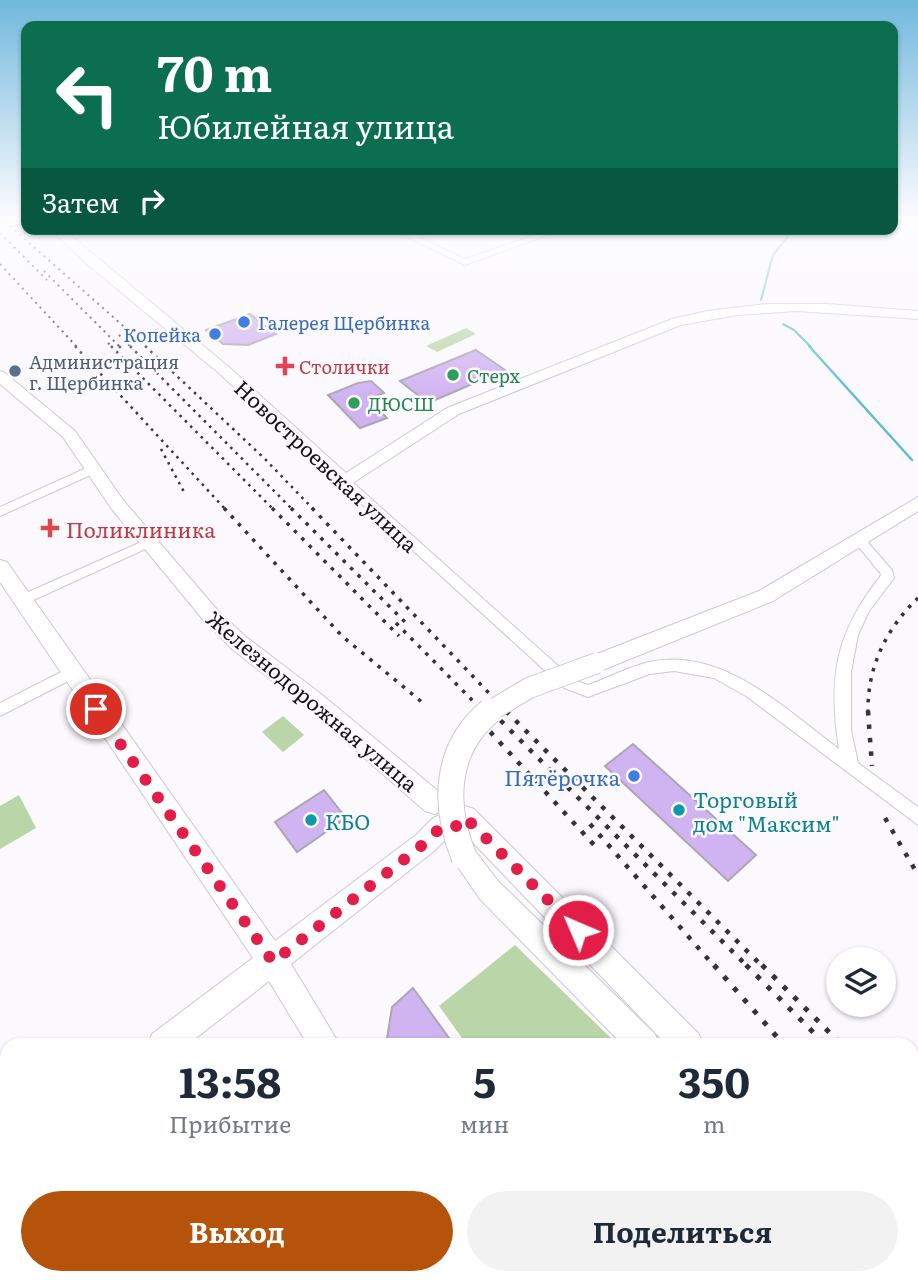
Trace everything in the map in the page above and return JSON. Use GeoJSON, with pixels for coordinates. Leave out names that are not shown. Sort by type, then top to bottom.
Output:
{"type":"FeatureCollection","features":[{"type":"Feature","properties":{"kind":"street","name":"Новостроевская улица"},"geometry":{"type":"LineString","coordinates":[[110,277],[225,371],[559,677],[587,691],[649,668],[674,666],[708,670],[751,692],[851,766]]}},
{"type":"Feature","properties":{"kind":"street"},"geometry":{"type":"LineString","coordinates":[[345,482],[453,411],[677,322],[715,313],[779,306],[847,308],[918,315]]}},
{"type":"Feature","properties":{"kind":"street","name":"Железнодорожная улица"},"geometry":{"type":"LineString","coordinates":[[0,376],[69,434],[148,543],[212,617],[239,643],[320,706],[447,815],[681,1038]]}},
{"type":"Feature","properties":{"kind":"street"},"geometry":{"type":"LineString","coordinates":[[0,512],[93,469]]}},
{"type":"Feature","properties":{"kind":"street"},"geometry":{"type":"LineString","coordinates":[[637,1038],[489,890],[464,857],[450,821],[449,785],[459,749],[485,715],[517,694],[766,596],[860,541],[918,503]]}},
{"type":"Feature","properties":{"kind":"street"},"geometry":{"type":"LineString","coordinates":[[860,541],[887,573],[887,578],[860,615],[850,638],[842,695],[851,766],[918,817]]}},
{"type":"Feature","properties":{"kind":"street"},"geometry":{"type":"LineString","coordinates":[[22,600],[148,543]]}},
{"type":"Feature","properties":{"kind":"street"},"geometry":{"type":"LineString","coordinates":[[0,567],[273,962],[321,1038]]}},
{"type":"Feature","properties":{"kind":"street"},"geometry":{"type":"LineString","coordinates":[[0,710],[71,673]]}},
{"type":"Feature","properties":{"kind":"street"},"geometry":{"type":"LineString","coordinates":[[172,1038],[425,843],[447,815]]}},
{"type":"Feature","properties":{"kind":"green space"},"geometry":{"type":"Polygon","coordinates":[[[466,328],[476,334],[437,352],[426,346],[466,328]]]}},
{"type":"Feature","properties":{"kind":"green space"},"geometry":{"type":"Polygon","coordinates":[[[283,716],[304,735],[283,752],[262,732],[283,716]]]}},
{"type":"Feature","properties":{"kind":"green space"},"geometry":{"type":"Polygon","coordinates":[[[19,795],[36,828],[0,849],[0,806],[19,795]]]}},
{"type":"Feature","properties":{"kind":"green space"},"geometry":{"type":"Polygon","coordinates":[[[515,945],[611,1038],[462,1038],[439,1006],[515,945]]]}},
{"type":"Feature","properties":{"kind":"building","name":"Галерея Щербинка"},"geometry":{"type":"Polygon","coordinates":[[[250,314],[276,334],[248,345],[223,344],[206,330],[250,314]]]}},
{"type":"Feature","properties":{"kind":"building","name":"Стерх"},"geometry":{"type":"Polygon","coordinates":[[[476,350],[505,370],[428,403],[400,381],[476,350]]]}},
{"type":"Feature","properties":{"kind":"building","name":"ДЮСШ"},"geometry":{"type":"Polygon","coordinates":[[[371,381],[384,393],[368,399],[387,418],[360,428],[328,395],[358,383],[371,381]]]}},
{"type":"Feature","properties":{"kind":"building","name":"Торговый дом \"Максим\""},"geometry":{"type":"Polygon","coordinates":[[[633,744],[756,855],[728,881],[605,766],[633,744]]]}},
{"type":"Feature","properties":{"kind":"building","name":"КБО"},"geometry":{"type":"Polygon","coordinates":[[[324,790],[346,818],[297,852],[275,822],[324,790]]]}},
{"type":"Feature","properties":{"kind":"building"},"geometry":{"type":"Polygon","coordinates":[[[413,988],[449,1038],[387,1038],[392,1007],[413,988]]]}},
{"type":"Feature","properties":{"kind":"waterway"},"geometry":{"type":"LineString","coordinates":[[761,300],[767,277]]}},
{"type":"Feature","properties":{"kind":"waterway"},"geometry":{"type":"LineString","coordinates":[[783,324],[794,330],[811,347]]}},
{"type":"Feature","properties":{"kind":"waterway"},"geometry":{"type":"LineString","coordinates":[[809,346],[912,460]]}},
{"type":"Feature","properties":{"kind":"railway"},"geometry":{"type":"LineString","coordinates":[[12,277],[77,347]]}},
{"type":"Feature","properties":{"kind":"railway"},"geometry":{"type":"LineString","coordinates":[[44,277],[47,280]]}},
{"type":"Feature","properties":{"kind":"railway"},"geometry":{"type":"LineString","coordinates":[[50,277],[121,348]]}},
{"type":"Feature","properties":{"kind":"railway"},"geometry":{"type":"LineString","coordinates":[[68,277],[147,347]]}},
{"type":"Feature","properties":{"kind":"railway"},"geometry":{"type":"LineString","coordinates":[[119,335],[130,346]]}},
{"type":"Feature","properties":{"kind":"railway"},"geometry":{"type":"LineString","coordinates":[[108,343],[111,346]]}},
{"type":"Feature","properties":{"kind":"railway"},"geometry":{"type":"LineString","coordinates":[[75,346],[226,510]]}},
{"type":"Feature","properties":{"kind":"railway"},"geometry":{"type":"LineString","coordinates":[[111,346],[274,510]]}},
{"type":"Feature","properties":{"kind":"railway"},"geometry":{"type":"LineString","coordinates":[[130,346],[293,510]]}},
{"type":"Feature","properties":{"kind":"railway"},"geometry":{"type":"LineString","coordinates":[[145,346],[265,459],[314,510]]}},
{"type":"Feature","properties":{"kind":"railway"},"geometry":{"type":"LineString","coordinates":[[161,449],[184,492]]}},
{"type":"Feature","properties":{"kind":"railway"},"geometry":{"type":"LineString","coordinates":[[224,508],[342,636],[423,703]]}},
{"type":"Feature","properties":{"kind":"railway"},"geometry":{"type":"LineString","coordinates":[[272,508],[399,636]]}},
{"type":"Feature","properties":{"kind":"railway"},"geometry":{"type":"LineString","coordinates":[[312,508],[508,713]]}},
{"type":"Feature","properties":{"kind":"railway"},"geometry":{"type":"LineString","coordinates":[[293,510],[408,625]]}},
{"type":"Feature","properties":{"kind":"railway"},"geometry":{"type":"LineString","coordinates":[[868,712],[871,680],[881,650],[897,623],[918,598]]}},
{"type":"Feature","properties":{"kind":"railway"},"geometry":{"type":"LineString","coordinates":[[396,623],[485,713]]}},
{"type":"Feature","properties":{"kind":"railway"},"geometry":{"type":"LineString","coordinates":[[483,703],[491,711]]}},
{"type":"Feature","properties":{"kind":"railway"},"geometry":{"type":"LineString","coordinates":[[491,711],[748,967]]}},
{"type":"Feature","properties":{"kind":"railway"},"geometry":{"type":"LineString","coordinates":[[472,712],[595,846]]}},
{"type":"Feature","properties":{"kind":"railway"},"geometry":{"type":"LineString","coordinates":[[868,712],[872,766]]}},
{"type":"Feature","properties":{"kind":"railway"},"geometry":{"type":"LineString","coordinates":[[508,713],[763,967]]}},
{"type":"Feature","properties":{"kind":"railway"},"geometry":{"type":"LineString","coordinates":[[885,818],[918,875]]}},
{"type":"Feature","properties":{"kind":"railway"},"geometry":{"type":"LineString","coordinates":[[590,824],[715,967]]}},
{"type":"Feature","properties":{"kind":"railway"},"geometry":{"type":"LineString","coordinates":[[714,965],[778,1038]]}},
{"type":"Feature","properties":{"kind":"railway"},"geometry":{"type":"LineString","coordinates":[[762,965],[835,1038]]}},
{"type":"Feature","properties":{"kind":"railway"},"geometry":{"type":"LineString","coordinates":[[748,967],[819,1038]]}},
{"type":"Feature","properties":{"kind":"place","name":"Галерея Щербинка"},"geometry":{"type":"Point","coordinates":[244,322]}},
{"type":"Feature","properties":{"kind":"place","name":"Копейка"},"geometry":{"type":"Point","coordinates":[215,334]}},
{"type":"Feature","properties":{"kind":"place","name":"Столички"},"geometry":{"type":"Point","coordinates":[285,366]}},
{"type":"Feature","properties":{"kind":"place","name":"Администрация г. Щербинка"},"geometry":{"type":"Point","coordinates":[15,371]}},
{"type":"Feature","properties":{"kind":"place","name":"Стерх"},"geometry":{"type":"Point","coordinates":[453,375]}},
{"type":"Feature","properties":{"kind":"place","name":"ДЮСШ"},"geometry":{"type":"Point","coordinates":[354,403]}},
{"type":"Feature","properties":{"kind":"place","name":"Поликлиника"},"geometry":{"type":"Point","coordinates":[50,528]}},
{"type":"Feature","properties":{"kind":"place","name":"Пятёрочка"},"geometry":{"type":"Point","coordinates":[634,776]}},
{"type":"Feature","properties":{"kind":"place","name":"Торговый дом \"Максим\""},"geometry":{"type":"Point","coordinates":[679,810]}},
{"type":"Feature","properties":{"kind":"place","name":"КБО"},"geometry":{"type":"Point","coordinates":[311,820]}},
{"type":"Feature","properties":{"kind":"route"},"geometry":{"type":"LineString","coordinates":[[96,709],[273,962],[425,843],[442,826],[457,826],[465,817],[578,930]]}}]}
